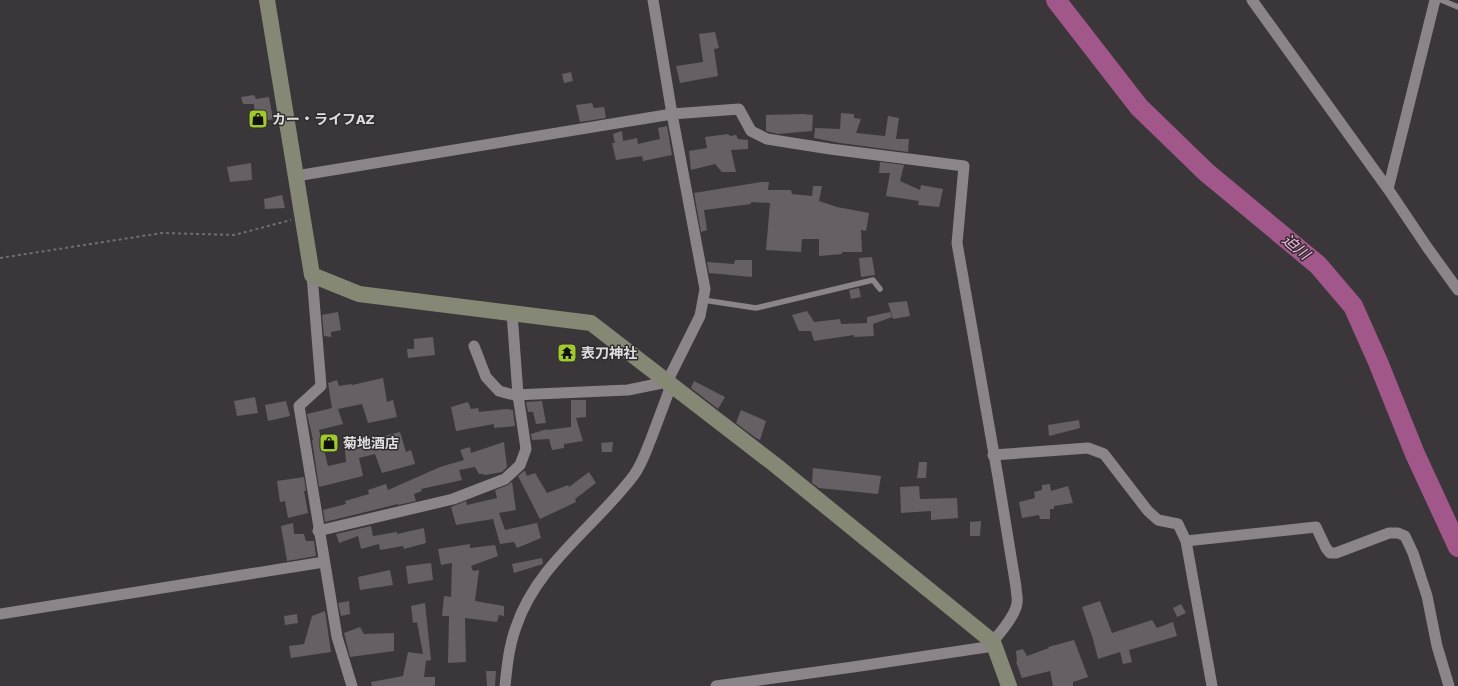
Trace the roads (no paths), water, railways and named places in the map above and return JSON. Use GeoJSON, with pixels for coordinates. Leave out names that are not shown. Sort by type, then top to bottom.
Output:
{"type":"FeatureCollection","features":[{"type":"Feature","properties":{"kind":"street"},"geometry":{"type":"LineString","coordinates":[[267,0],[312,275],[321,386],[299,406],[318,531],[337,637],[352,686]]}},
{"type":"Feature","properties":{"kind":"street"},"geometry":{"type":"LineString","coordinates":[[505,686],[513,638],[522,611],[529,596],[550,567],[600,514],[634,474],[644,457],[669,391],[667,382],[700,316],[705,289],[672,114],[653,0]]}},
{"type":"Feature","properties":{"kind":"street"},"geometry":{"type":"LineString","coordinates":[[1252,0],[1388,189],[1458,290]]}},
{"type":"Feature","properties":{"kind":"street"},"geometry":{"type":"LineString","coordinates":[[1388,189],[1435,0]]}},
{"type":"Feature","properties":{"kind":"street"},"geometry":{"type":"LineString","coordinates":[[296,176],[672,114],[739,109],[751,131],[767,139],[830,149],[964,166],[957,243],[998,477],[1017,603],[1015,612],[993,642],[987,647],[853,668],[716,686]]}},
{"type":"Feature","properties":{"kind":"street"},"geometry":{"type":"LineString","coordinates":[[312,275],[359,294],[591,323],[774,464],[993,642],[1009,686]]}},
{"type":"Feature","properties":{"kind":"street"},"geometry":{"type":"LineString","coordinates":[[318,531],[453,499],[505,479],[520,465],[526,450],[518,395],[512,313]]}},
{"type":"Feature","properties":{"kind":"street"},"geometry":{"type":"LineString","coordinates":[[474,346],[486,377],[499,391],[514,395],[628,390],[667,382]]}},
{"type":"Feature","properties":{"kind":"street"},"geometry":{"type":"LineString","coordinates":[[993,455],[1088,448],[1104,454],[1148,511],[1158,520],[1178,524],[1186,542],[1212,686]]}},
{"type":"Feature","properties":{"kind":"street"},"geometry":{"type":"LineString","coordinates":[[1186,542],[1316,527],[1326,548],[1330,553],[1336,553],[1389,533],[1398,533],[1405,536],[1413,553],[1426,596],[1437,646],[1449,686]]}},
{"type":"Feature","properties":{"kind":"street"},"geometry":{"type":"LineString","coordinates":[[0,614],[324,562]]}},
{"type":"Feature","properties":{"kind":"lane"},"geometry":{"type":"LineString","coordinates":[[1440,0],[1458,7]]}},
{"type":"Feature","properties":{"kind":"lane"},"geometry":{"type":"LineString","coordinates":[[703,300],[756,308],[873,280],[880,289]]}},
{"type":"Feature","properties":{"kind":"waterway","name":"迫川"},"geometry":{"type":"LineString","coordinates":[[1056,0],[1139,107],[1206,172],[1318,265],[1353,306],[1378,362],[1415,454],[1458,547]]}},
{"type":"Feature","properties":{"kind":"place","name":"カー・ライフAZ"},"geometry":{"type":"Point","coordinates":[258,119]}},
{"type":"Feature","properties":{"kind":"place","name":"表刀神社"},"geometry":{"type":"Point","coordinates":[567,353]}},
{"type":"Feature","properties":{"kind":"place","name":"菊地酒店"},"geometry":{"type":"Point","coordinates":[329,443]}}]}
